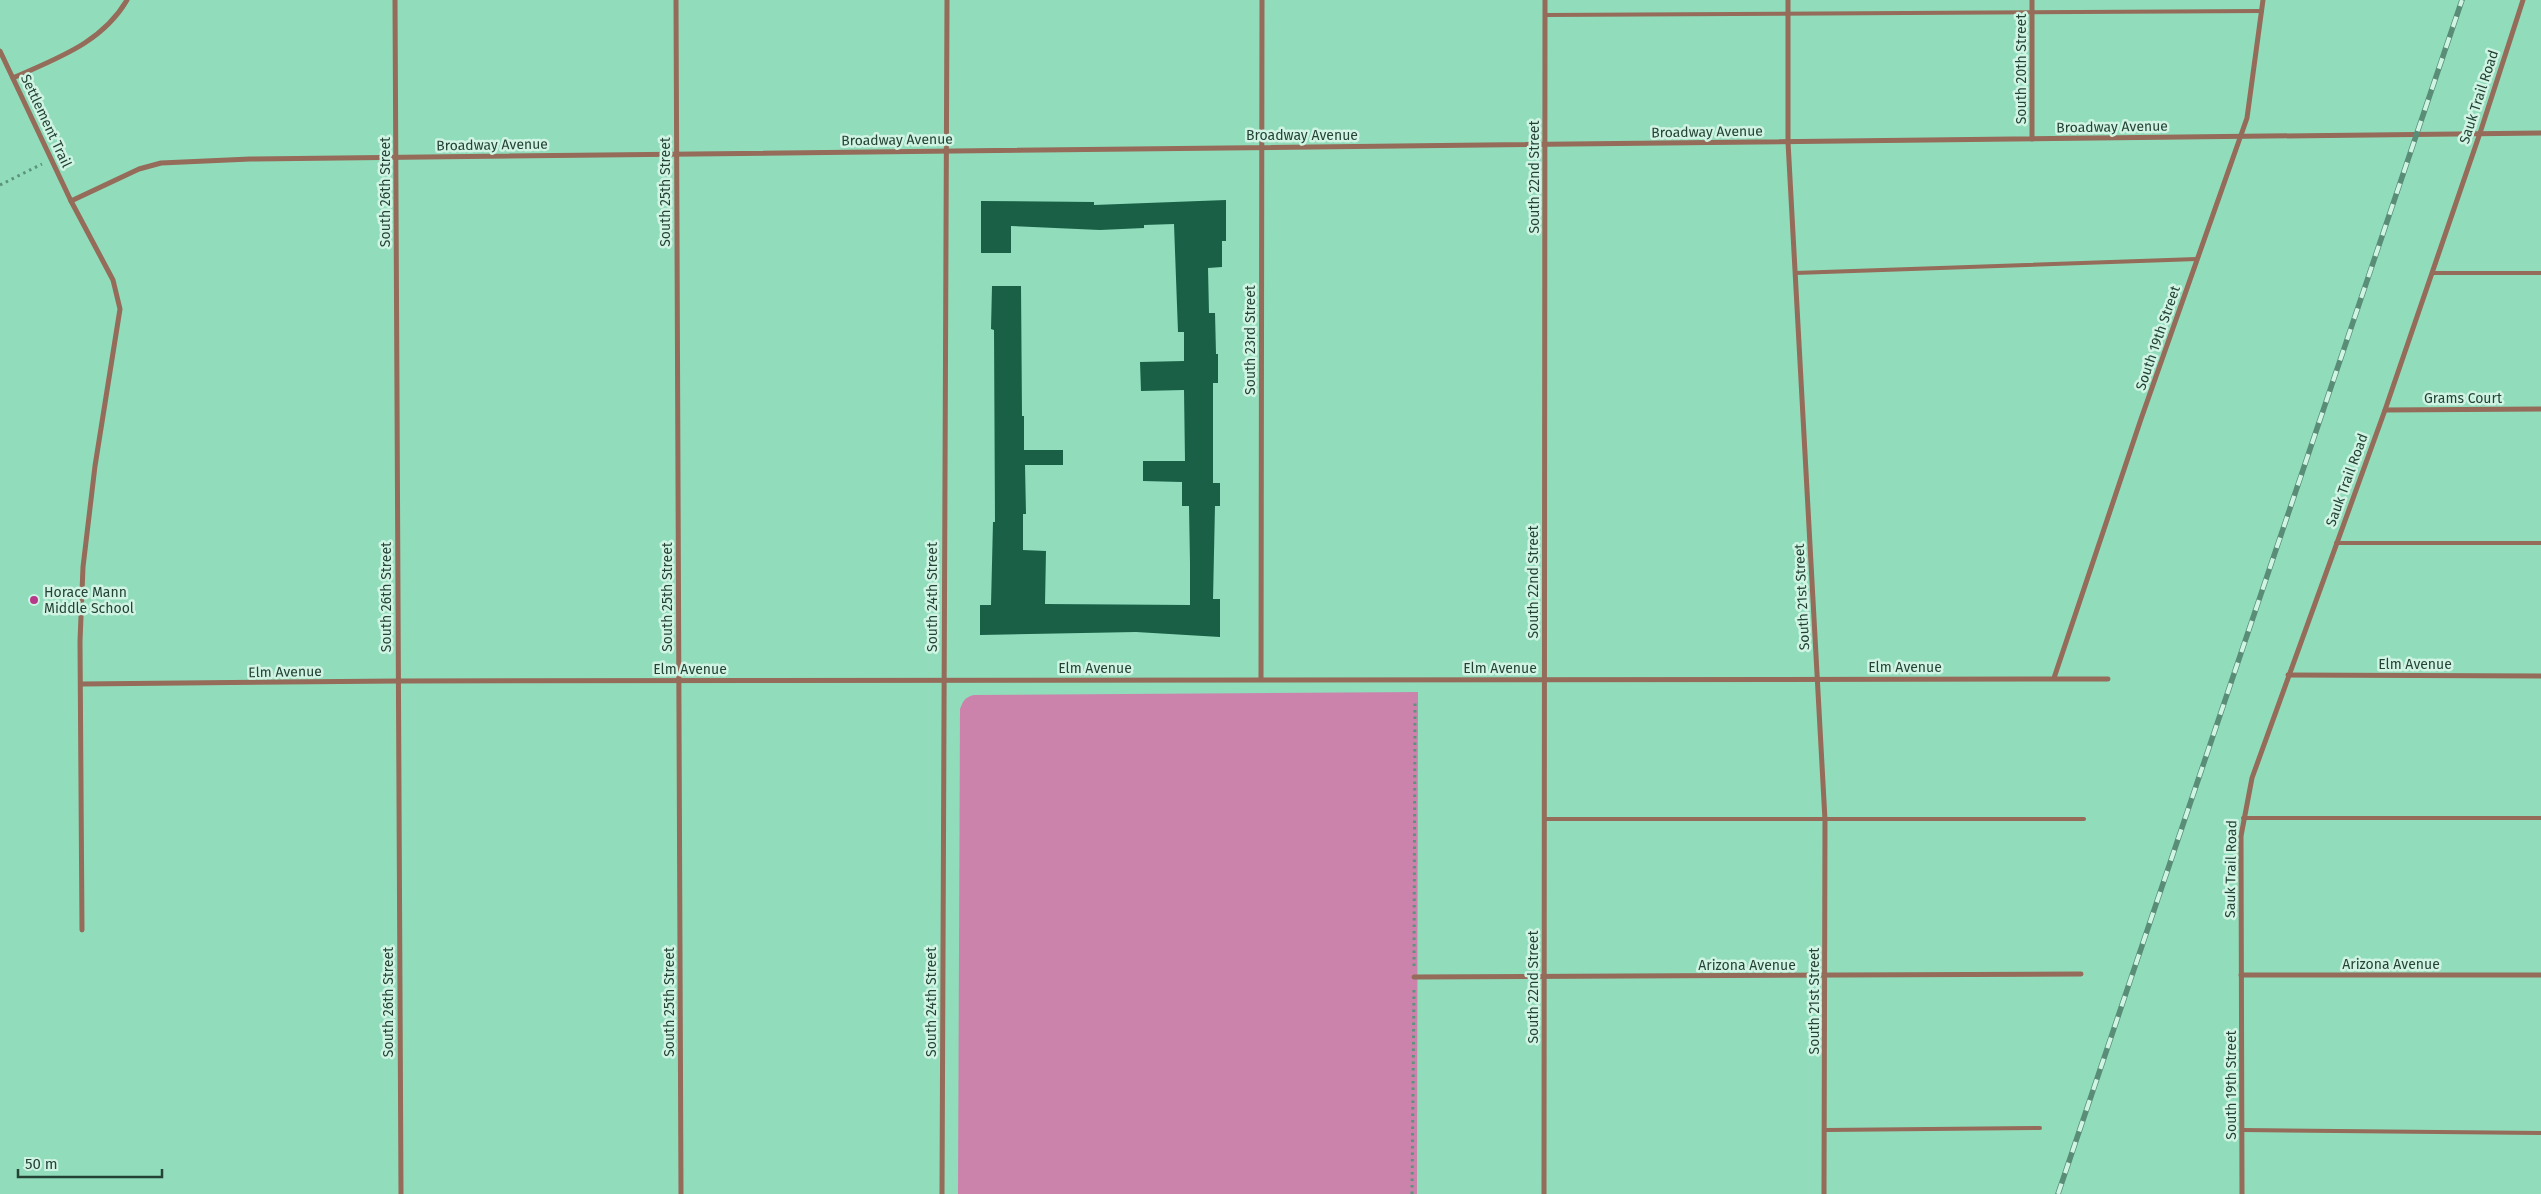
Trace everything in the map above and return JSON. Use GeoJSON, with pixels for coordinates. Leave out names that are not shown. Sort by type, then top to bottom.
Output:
{"type":"FeatureCollection","features":[{"type":"Feature","properties":{"kind":"street"},"geometry":{"type":"LineString","coordinates":[[13,78],[92,40],[119,14],[127,0]]}},
{"type":"Feature","properties":{"kind":"street","name":"South 26th Street"},"geometry":{"type":"LineString","coordinates":[[396,0],[401,1194]]}},
{"type":"Feature","properties":{"kind":"street","name":"South 25th Street"},"geometry":{"type":"LineString","coordinates":[[676,0],[681,1194]]}},
{"type":"Feature","properties":{"kind":"street","name":"South 24th Street"},"geometry":{"type":"LineString","coordinates":[[942,1194],[947,0]]}},
{"type":"Feature","properties":{"kind":"street","name":"South 23rd Street"},"geometry":{"type":"LineString","coordinates":[[1261,679],[1262,0]]}},
{"type":"Feature","properties":{"kind":"street","name":"South 22nd Street"},"geometry":{"type":"LineString","coordinates":[[1544,1194],[1545,0]]}},
{"type":"Feature","properties":{"kind":"street","name":"South 21st Street"},"geometry":{"type":"LineString","coordinates":[[1788,0],[1788,142],[1794,273],[1819,678],[1825,820],[1824,1194]]}},
{"type":"Feature","properties":{"kind":"street","name":"South 20th Street"},"geometry":{"type":"LineString","coordinates":[[2032,0],[2032,139]]}},
{"type":"Feature","properties":{"kind":"street","name":"South 19th Street"},"geometry":{"type":"LineString","coordinates":[[2054,678],[2241,136],[2249,108],[2263,0]]}},
{"type":"Feature","properties":{"kind":"street","name":"Sauk Trail Road"},"geometry":{"type":"LineString","coordinates":[[2241,975],[2243,818],[2252,778],[2385,410],[2480,133],[2522,0]]}},
{"type":"Feature","properties":{"kind":"street","name":"Settlement Trail"},"geometry":{"type":"LineString","coordinates":[[0,51],[71,201],[113,280],[120,309],[83,567],[80,641],[82,684],[82,930]]}},
{"type":"Feature","properties":{"kind":"street","name":"Broadway Avenue"},"geometry":{"type":"LineString","coordinates":[[71,201],[139,169],[161,163],[250,158],[396,158],[1262,146],[1545,145],[2541,133]]}},
{"type":"Feature","properties":{"kind":"street","name":"Grams Court"},"geometry":{"type":"LineString","coordinates":[[2385,410],[2541,409]]}},
{"type":"Feature","properties":{"kind":"street","name":"Elm Avenue"},"geometry":{"type":"LineString","coordinates":[[2288,675],[2541,676]]}},
{"type":"Feature","properties":{"kind":"street","name":"Elm Avenue"},"geometry":{"type":"LineString","coordinates":[[82,684],[678,680],[2108,679]]}},
{"type":"Feature","properties":{"kind":"street","name":"Arizona Avenue"},"geometry":{"type":"LineString","coordinates":[[1414,977],[2081,974]]}},
{"type":"Feature","properties":{"kind":"street","name":"Arizona Avenue"},"geometry":{"type":"LineString","coordinates":[[2241,975],[2541,974]]}},
{"type":"Feature","properties":{"kind":"street","name":"South 19th Street"},"geometry":{"type":"LineString","coordinates":[[2241,975],[2242,1194]]}},
{"type":"Feature","properties":{"kind":"lane"},"geometry":{"type":"LineString","coordinates":[[1545,15],[2032,10],[2262,10]]}},
{"type":"Feature","properties":{"kind":"lane"},"geometry":{"type":"LineString","coordinates":[[1794,273],[2197,260]]}},
{"type":"Feature","properties":{"kind":"lane"},"geometry":{"type":"LineString","coordinates":[[2432,273],[2541,273]]}},
{"type":"Feature","properties":{"kind":"lane"},"geometry":{"type":"LineString","coordinates":[[2336,543],[2541,543]]}},
{"type":"Feature","properties":{"kind":"lane"},"geometry":{"type":"LineString","coordinates":[[2243,818],[2541,818]]}},
{"type":"Feature","properties":{"kind":"lane"},"geometry":{"type":"LineString","coordinates":[[1545,819],[2084,819]]}},
{"type":"Feature","properties":{"kind":"lane"},"geometry":{"type":"LineString","coordinates":[[1825,1130],[2040,1128]]}},
{"type":"Feature","properties":{"kind":"lane"},"geometry":{"type":"LineString","coordinates":[[2242,1130],[2541,1132]]}},
{"type":"Feature","properties":{"kind":"path"},"geometry":{"type":"LineString","coordinates":[[0,185],[51,160]]}},
{"type":"Feature","properties":{"kind":"path"},"geometry":{"type":"LineString","coordinates":[[1412,1194],[1415,702]]}},
{"type":"Feature","properties":{"kind":"shaded area"},"geometry":{"type":"Polygon","coordinates":[[[1418,692],[1417,1194],[958,1194],[960,709],[965,700],[974,695],[1418,692]]]}},
{"type":"Feature","properties":{"kind":"building"},"geometry":{"type":"Polygon","coordinates":[[[1226,200],[1226,241],[1222,241],[1222,267],[1208,268],[1209,313],[1215,313],[1216,354],[1218,354],[1218,383],[1213,383],[1213,483],[1220,483],[1220,506],[1215,506],[1213,599],[1220,599],[1220,637],[1136,632],[980,635],[980,605],[991,605],[993,522],[995,522],[994,330],[991,329],[992,286],[1021,286],[1024,450],[1063,450],[1063,465],[1025,465],[1026,514],[1023,514],[1023,550],[1046,551],[1045,604],[1190,605],[1189,506],[1182,506],[1182,482],[1143,481],[1143,461],[1185,461],[1184,390],[1141,391],[1140,362],[1184,361],[1184,332],[1178,332],[1174,224],[1144,225],[1144,228],[1100,230],[1011,226],[1011,253],[981,253],[981,201],[1094,202],[1094,205],[1226,200]]]}},
{"type":"Feature","properties":{"kind":"railway"},"geometry":{"type":"LineString","coordinates":[[2058,1194],[2462,0]]}},
{"type":"Feature","properties":{"kind":"place","name":"Horace Mann Middle School"},"geometry":{"type":"Point","coordinates":[34,600]}}]}
